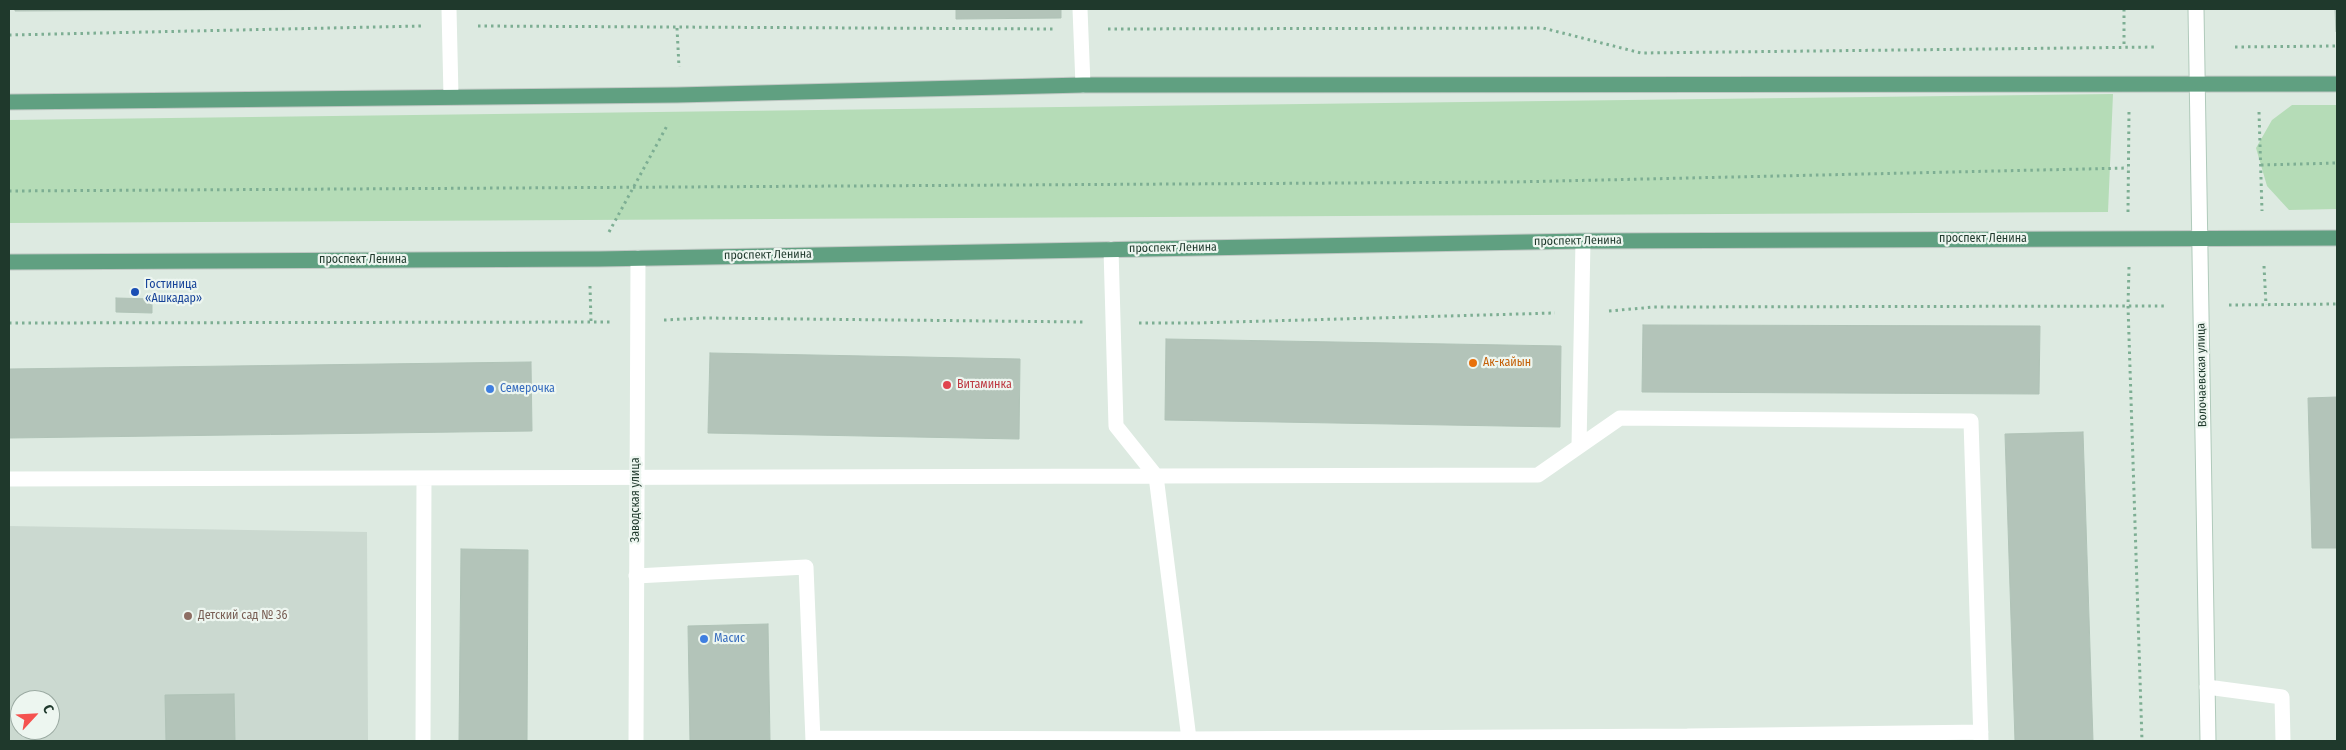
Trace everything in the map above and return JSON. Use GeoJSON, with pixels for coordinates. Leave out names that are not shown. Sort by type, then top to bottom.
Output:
{"type":"FeatureCollection","features":[{"type":"Feature","properties":{"kind":"main road"},"geometry":{"type":"LineString","coordinates":[[9,102],[677,95],[1083,85],[2337,84]]}},
{"type":"Feature","properties":{"kind":"main road","name":"проспект Ленина"},"geometry":{"type":"LineString","coordinates":[[9,262],[638,258],[1583,240],[2337,238]]}},
{"type":"Feature","properties":{"kind":"street"},"geometry":{"type":"LineString","coordinates":[[449,9],[451,96]]}},
{"type":"Feature","properties":{"kind":"street"},"geometry":{"type":"LineString","coordinates":[[1080,9],[1083,85]]}},
{"type":"Feature","properties":{"kind":"street","name":"Волочаевская улица"},"geometry":{"type":"LineString","coordinates":[[2196,9],[2208,741]]}},
{"type":"Feature","properties":{"kind":"street"},"geometry":{"type":"LineString","coordinates":[[1580,446],[1583,240]]}},
{"type":"Feature","properties":{"kind":"street"},"geometry":{"type":"LineString","coordinates":[[1111,249],[1116,426],[1156,476],[1189,740]]}},
{"type":"Feature","properties":{"kind":"street","name":"Заводская улица"},"geometry":{"type":"LineString","coordinates":[[636,741],[635,477],[638,258]]}},
{"type":"Feature","properties":{"kind":"street"},"geometry":{"type":"LineString","coordinates":[[9,479],[1538,475],[1620,418],[1971,421],[1981,737],[1189,740],[813,739],[806,567],[636,576]]}},
{"type":"Feature","properties":{"kind":"street"},"geometry":{"type":"LineString","coordinates":[[423,741],[424,478]]}},
{"type":"Feature","properties":{"kind":"street"},"geometry":{"type":"LineString","coordinates":[[2207,687],[2282,698],[2283,741]]}},
{"type":"Feature","properties":{"kind":"path"},"geometry":{"type":"LineString","coordinates":[[2124,9],[2124,48]]}},
{"type":"Feature","properties":{"kind":"path"},"geometry":{"type":"LineString","coordinates":[[677,28],[679,68]]}},
{"type":"Feature","properties":{"kind":"path"},"geometry":{"type":"LineString","coordinates":[[2235,47],[2337,46]]}},
{"type":"Feature","properties":{"kind":"path"},"geometry":{"type":"LineString","coordinates":[[2128,215],[2129,110]]}},
{"type":"Feature","properties":{"kind":"path"},"geometry":{"type":"LineString","coordinates":[[2259,111],[2262,216]]}},
{"type":"Feature","properties":{"kind":"path"},"geometry":{"type":"LineString","coordinates":[[606,236],[669,122]]}},
{"type":"Feature","properties":{"kind":"path"},"geometry":{"type":"LineString","coordinates":[[2261,165],[2337,163]]}},
{"type":"Feature","properties":{"kind":"path"},"geometry":{"type":"LineString","coordinates":[[9,191],[1513,182],[2128,168]]}},
{"type":"Feature","properties":{"kind":"path"},"geometry":{"type":"LineString","coordinates":[[2264,261],[2266,305]]}},
{"type":"Feature","properties":{"kind":"path"},"geometry":{"type":"LineString","coordinates":[[2129,267],[2128,306],[2142,741]]}},
{"type":"Feature","properties":{"kind":"path"},"geometry":{"type":"LineString","coordinates":[[590,286],[591,322]]}},
{"type":"Feature","properties":{"kind":"path"},"geometry":{"type":"LineString","coordinates":[[2229,305],[2337,304]]}},
{"type":"Feature","properties":{"kind":"shaded area","name":"Детский сад № 36"},"geometry":{"type":"Polygon","coordinates":[[[9,526],[367,532],[368,741],[9,741],[9,526]]]}},
{"type":"Feature","properties":{"kind":"green space"},"geometry":{"type":"Polygon","coordinates":[[[2113,94],[2108,212],[9,223],[9,120],[2113,94]]]}},
{"type":"Feature","properties":{"kind":"green space"},"geometry":{"type":"Polygon","coordinates":[[[2292,105],[2337,105],[2337,209],[2289,210],[2267,186],[2256,148],[2272,120],[2292,105]]]}},
{"type":"Feature","properties":{"kind":"building"},"geometry":{"type":"Polygon","coordinates":[[[15,9],[404,9],[15,11],[15,9]]]}},
{"type":"Feature","properties":{"kind":"building"},"geometry":{"type":"Polygon","coordinates":[[[956,9],[1061,9],[1061,18],[956,19],[956,9]]]}},
{"type":"Feature","properties":{"kind":"building"},"geometry":{"type":"Polygon","coordinates":[[[2335,9],[2337,9],[2337,32],[2336,32],[2335,9]]]}},
{"type":"Feature","properties":{"kind":"building"},"geometry":{"type":"Polygon","coordinates":[[[116,298],[152,299],[152,313],[116,312],[116,298]]]}},
{"type":"Feature","properties":{"kind":"building"},"geometry":{"type":"Polygon","coordinates":[[[1643,325],[2040,326],[2039,394],[1642,392],[1643,325]]]}},
{"type":"Feature","properties":{"kind":"building"},"geometry":{"type":"Polygon","coordinates":[[[1166,339],[1561,346],[1560,427],[1165,420],[1166,339]]]}},
{"type":"Feature","properties":{"kind":"building"},"geometry":{"type":"Polygon","coordinates":[[[710,353],[1020,359],[1019,439],[708,433],[710,353]]]}},
{"type":"Feature","properties":{"kind":"building"},"geometry":{"type":"Polygon","coordinates":[[[531,362],[532,431],[9,438],[9,369],[531,362]]]}},
{"type":"Feature","properties":{"kind":"building"},"geometry":{"type":"Polygon","coordinates":[[[2337,397],[2337,548],[2312,548],[2308,398],[2337,397]]]}},
{"type":"Feature","properties":{"kind":"building"},"geometry":{"type":"Polygon","coordinates":[[[2083,432],[2093,741],[2015,741],[2005,434],[2083,432]]]}},
{"type":"Feature","properties":{"kind":"building"},"geometry":{"type":"Polygon","coordinates":[[[461,549],[528,550],[527,741],[459,741],[461,549]]]}},
{"type":"Feature","properties":{"kind":"building"},"geometry":{"type":"Polygon","coordinates":[[[768,624],[770,741],[690,741],[688,626],[768,624]]]}},
{"type":"Feature","properties":{"kind":"building"},"geometry":{"type":"Polygon","coordinates":[[[234,694],[235,741],[166,741],[165,695],[234,694]]]}},
{"type":"Feature","properties":{"kind":"place","name":"Гостиница «Ашкадар»"},"geometry":{"type":"Point","coordinates":[135,292]}},
{"type":"Feature","properties":{"kind":"place","name":"Ак-кайын"},"geometry":{"type":"Point","coordinates":[1473,363]}},
{"type":"Feature","properties":{"kind":"place","name":"Витаминка"},"geometry":{"type":"Point","coordinates":[947,385]}},
{"type":"Feature","properties":{"kind":"place","name":"Семерочка"},"geometry":{"type":"Point","coordinates":[490,389]}},
{"type":"Feature","properties":{"kind":"place","name":"Детский сад № 36"},"geometry":{"type":"Point","coordinates":[188,616]}},
{"type":"Feature","properties":{"kind":"place","name":"Масис"},"geometry":{"type":"Point","coordinates":[704,639]}}]}
